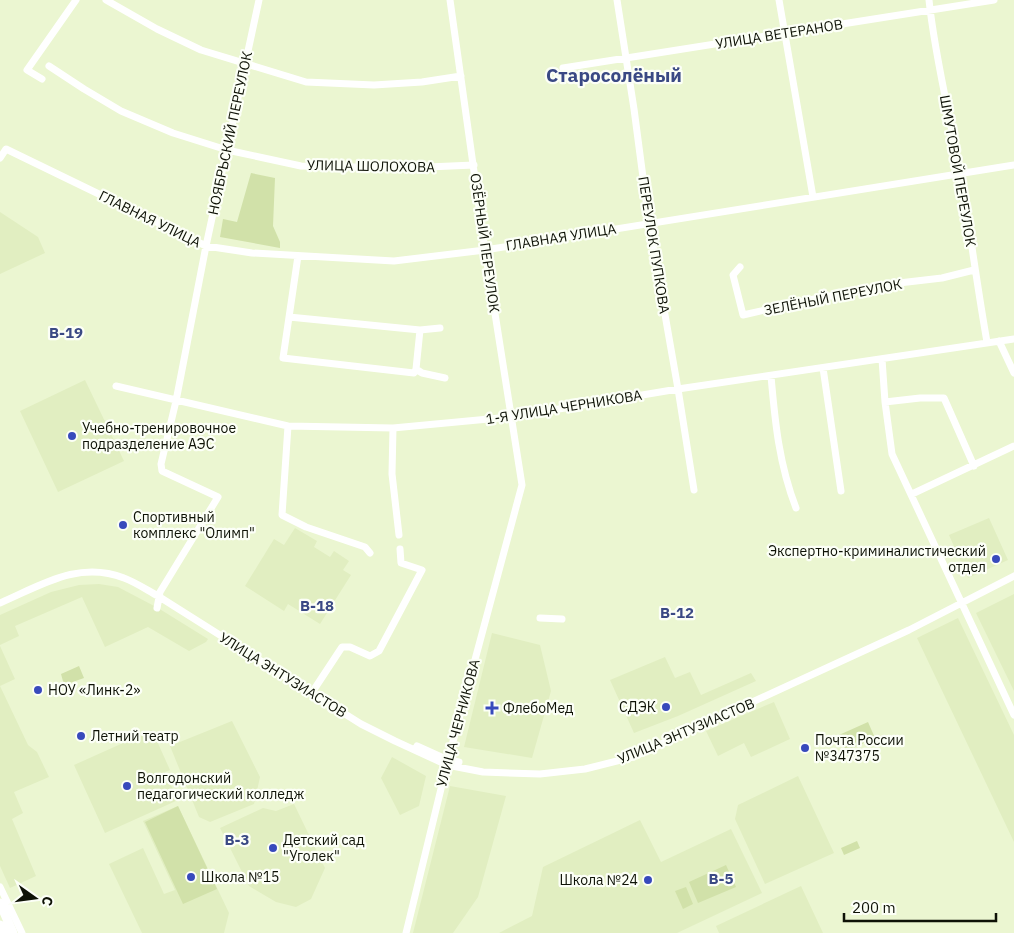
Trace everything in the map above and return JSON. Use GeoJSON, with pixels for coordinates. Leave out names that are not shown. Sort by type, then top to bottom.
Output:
{"type":"FeatureCollection","features":[{"type":"Feature","properties":{"kind":"main road"},"geometry":{"type":"LineString","coordinates":[[0,904],[13,933]]}},
{"type":"Feature","properties":{"kind":"main road"},"geometry":{"type":"LineString","coordinates":[[0,925],[4,933]]}},
{"type":"Feature","properties":{"kind":"street"},"geometry":{"type":"LineString","coordinates":[[42,79],[27,70],[76,0]]}},
{"type":"Feature","properties":{"kind":"street"},"geometry":{"type":"LineString","coordinates":[[106,0],[157,30],[192,46],[306,82],[374,85],[461,76]]}},
{"type":"Feature","properties":{"kind":"street","name":"НОЯБРЬСКИЙ ПЕРЕУЛОК"},"geometry":{"type":"LineString","coordinates":[[159,594],[218,497],[162,471],[161,464],[176,401],[206,246],[259,0]]}},
{"type":"Feature","properties":{"kind":"street","name":"ОЗЁРНЫЙ ПЕРЕУЛОК"},"geometry":{"type":"LineString","coordinates":[[450,0],[485,250],[522,486]]}},
{"type":"Feature","properties":{"kind":"street","name":"ПЕРЕУЛОК ПУПКОВА"},"geometry":{"type":"LineString","coordinates":[[617,0],[649,223],[694,490]]}},
{"type":"Feature","properties":{"kind":"street"},"geometry":{"type":"LineString","coordinates":[[779,0],[812,197]]}},
{"type":"Feature","properties":{"kind":"street","name":"ШМУТОВОЙ ПЕРЕУЛОК"},"geometry":{"type":"LineString","coordinates":[[929,0],[936,49],[960,173],[987,342]]}},
{"type":"Feature","properties":{"kind":"street","name":"УЛИЦА ВЕТЕРАНОВ"},"geometry":{"type":"LineString","coordinates":[[563,68],[994,0]]}},
{"type":"Feature","properties":{"kind":"street","name":"УЛИЦА ШОЛОХОВА"},"geometry":{"type":"LineString","coordinates":[[49,66],[121,111],[173,132],[227,150],[301,166],[405,168],[474,165]]}},
{"type":"Feature","properties":{"kind":"street","name":"ГЛАВНАЯ УЛИЦА"},"geometry":{"type":"LineString","coordinates":[[0,157],[6,149],[206,246],[252,253],[394,261],[485,250],[1014,165]]}},
{"type":"Feature","properties":{"kind":"street"},"geometry":{"type":"LineString","coordinates":[[298,256],[282,358],[415,371],[446,378]]}},
{"type":"Feature","properties":{"kind":"street","name":"ЗЕЛЁНЫЙ ПЕРЕУЛОК"},"geometry":{"type":"LineString","coordinates":[[740,267],[733,275],[743,315],[809,300],[899,283],[942,278],[974,270]]}},
{"type":"Feature","properties":{"kind":"street"},"geometry":{"type":"LineString","coordinates":[[289,316],[420,330],[440,328]]}},
{"type":"Feature","properties":{"kind":"street"},"geometry":{"type":"LineString","coordinates":[[415,371],[420,330]]}},
{"type":"Feature","properties":{"kind":"street","name":"1-Я УЛИЦА ЧЕРНИКОВА"},"geometry":{"type":"LineString","coordinates":[[116,386],[288,426],[393,428],[511,417],[678,389],[1014,339]]}},
{"type":"Feature","properties":{"kind":"street"},"geometry":{"type":"LineString","coordinates":[[999,341],[1014,373]]}},
{"type":"Feature","properties":{"kind":"street"},"geometry":{"type":"LineString","coordinates":[[882,360],[892,454],[1014,719]]}},
{"type":"Feature","properties":{"kind":"street"},"geometry":{"type":"LineString","coordinates":[[824,368],[841,491]]}},
{"type":"Feature","properties":{"kind":"street"},"geometry":{"type":"LineString","coordinates":[[771,376],[779,453],[786,483],[796,508]]}},
{"type":"Feature","properties":{"kind":"street"},"geometry":{"type":"LineString","coordinates":[[885,402],[920,398],[944,398],[974,466]]}},
{"type":"Feature","properties":{"kind":"street"},"geometry":{"type":"LineString","coordinates":[[288,426],[282,515],[306,527],[365,547],[370,553]]}},
{"type":"Feature","properties":{"kind":"street"},"geometry":{"type":"LineString","coordinates":[[393,428],[392,474],[398,535]]}},
{"type":"Feature","properties":{"kind":"street"},"geometry":{"type":"LineString","coordinates":[[912,494],[1014,446]]}},
{"type":"Feature","properties":{"kind":"street","name":"УЛИЦА ЧЕРНИКОВА"},"geometry":{"type":"LineString","coordinates":[[407,933],[449,763],[522,486]]}},
{"type":"Feature","properties":{"kind":"street"},"geometry":{"type":"LineString","coordinates":[[315,688],[342,646],[350,647],[370,656],[379,651],[422,570],[401,563],[400,549]]}},
{"type":"Feature","properties":{"kind":"street"},"geometry":{"type":"LineString","coordinates":[[0,598],[41,579],[72,569],[108,570],[127,575],[315,688],[372,725],[449,763]]}},
{"type":"Feature","properties":{"kind":"street","name":"УЛИЦА ЭНТУЗИАСТОВ"},"geometry":{"type":"LineString","coordinates":[[0,603],[42,583],[74,574],[85,572],[106,573],[124,578],[159,594],[361,724],[394,741],[449,763],[483,772],[540,774],[585,769],[634,757],[909,630],[960,602],[1014,576]]}},
{"type":"Feature","properties":{"kind":"street"},"geometry":{"type":"LineString","coordinates":[[157,608],[159,594]]}},
{"type":"Feature","properties":{"kind":"street"},"geometry":{"type":"LineString","coordinates":[[960,602],[1014,715]]}},
{"type":"Feature","properties":{"kind":"street"},"geometry":{"type":"LineString","coordinates":[[540,618],[562,619]]}},
{"type":"Feature","properties":{"kind":"street"},"geometry":{"type":"LineString","coordinates":[[0,887],[22,933]]}},
{"type":"Feature","properties":{"kind":"shaded area"},"geometry":{"type":"Polygon","coordinates":[[[251,173],[275,178],[273,226],[280,242],[280,248],[220,237],[223,219],[237,222],[251,173]]]}},
{"type":"Feature","properties":{"kind":"shaded area"},"geometry":{"type":"Polygon","coordinates":[[[0,212],[38,237],[45,253],[0,274],[0,212]]]}},
{"type":"Feature","properties":{"kind":"shaded area","name":"Учебно-тренировочное подразделение АЭС"},"geometry":{"type":"Polygon","coordinates":[[[85,380],[124,461],[58,492],[20,411],[85,380]]]}},
{"type":"Feature","properties":{"kind":"shaded area"},"geometry":{"type":"Polygon","coordinates":[[[989,518],[1008,560],[968,578],[949,535],[989,518]]]}},
{"type":"Feature","properties":{"kind":"shaded area"},"geometry":{"type":"Polygon","coordinates":[[[295,528],[317,541],[314,547],[330,557],[334,551],[349,561],[343,570],[351,575],[320,624],[288,604],[284,611],[245,586],[274,539],[284,545],[295,528]]]}},
{"type":"Feature","properties":{"kind":"shaded area"},"geometry":{"type":"Polygon","coordinates":[[[99,584],[118,587],[158,608],[208,639],[189,651],[148,627],[105,647],[82,597],[15,626],[19,636],[0,645],[0,615],[51,592],[79,585],[99,584]]]}},
{"type":"Feature","properties":{"kind":"shaded area"},"geometry":{"type":"Polygon","coordinates":[[[1014,594],[1014,691],[976,613],[1014,594]]]}},
{"type":"Feature","properties":{"kind":"shaded area"},"geometry":{"type":"Polygon","coordinates":[[[958,618],[1014,735],[1014,842],[917,638],[958,618]]]}},
{"type":"Feature","properties":{"kind":"shaded area"},"geometry":{"type":"Polygon","coordinates":[[[492,633],[540,645],[551,691],[532,758],[464,747],[492,633]]]}},
{"type":"Feature","properties":{"kind":"shaded area"},"geometry":{"type":"Polygon","coordinates":[[[0,646],[15,679],[0,686],[0,646]]]}},
{"type":"Feature","properties":{"kind":"shaded area"},"geometry":{"type":"Polygon","coordinates":[[[665,657],[675,678],[690,672],[701,695],[751,673],[756,681],[678,716],[634,733],[610,680],[665,657]]]}},
{"type":"Feature","properties":{"kind":"shaded area"},"geometry":{"type":"Polygon","coordinates":[[[79,666],[84,678],[64,685],[61,674],[79,666]]]}},
{"type":"Feature","properties":{"kind":"shaded area"},"geometry":{"type":"Polygon","coordinates":[[[0,686],[28,745],[37,752],[49,777],[14,792],[23,813],[12,819],[36,876],[10,888],[0,866],[0,686]]]}},
{"type":"Feature","properties":{"kind":"shaded area"},"geometry":{"type":"Polygon","coordinates":[[[774,702],[790,739],[751,757],[744,743],[718,756],[706,731],[774,702]]]}},
{"type":"Feature","properties":{"kind":"shaded area"},"geometry":{"type":"Polygon","coordinates":[[[232,721],[260,777],[254,804],[210,822],[199,817],[170,746],[232,721]]]}},
{"type":"Feature","properties":{"kind":"shaded area"},"geometry":{"type":"Polygon","coordinates":[[[868,722],[875,738],[846,751],[839,735],[868,722]]]}},
{"type":"Feature","properties":{"kind":"shaded area","name":"Волгодонский педагогический колледж"},"geometry":{"type":"Polygon","coordinates":[[[152,730],[170,770],[165,772],[178,800],[105,833],[74,765],[152,730]]]}},
{"type":"Feature","properties":{"kind":"shaded area"},"geometry":{"type":"Polygon","coordinates":[[[392,757],[426,776],[419,806],[400,815],[381,778],[392,757]]]}},
{"type":"Feature","properties":{"kind":"shaded area"},"geometry":{"type":"Polygon","coordinates":[[[798,776],[834,853],[765,884],[735,819],[738,805],[798,776]]]}},
{"type":"Feature","properties":{"kind":"shaded area"},"geometry":{"type":"Polygon","coordinates":[[[450,786],[506,796],[478,897],[453,933],[413,933],[450,786]]]}},
{"type":"Feature","properties":{"kind":"shaded area","name":"Детский сад \"Уголек\""},"geometry":{"type":"Polygon","coordinates":[[[294,804],[325,868],[311,899],[296,907],[276,902],[249,886],[220,828],[263,808],[276,811],[294,804]]]}},
{"type":"Feature","properties":{"kind":"shaded area","name":"Школа №15"},"geometry":{"type":"Polygon","coordinates":[[[178,806],[229,913],[224,933],[142,933],[109,864],[143,848],[164,894],[175,890],[143,821],[178,806]]]}},
{"type":"Feature","properties":{"kind":"shaded area"},"geometry":{"type":"Polygon","coordinates":[[[178,806],[217,889],[183,904],[145,822],[178,806]]]}},
{"type":"Feature","properties":{"kind":"shaded area","name":"Школа №24"},"geometry":{"type":"Polygon","coordinates":[[[640,820],[661,862],[731,829],[762,893],[677,933],[499,933],[532,916],[543,867],[640,820]]]}},
{"type":"Feature","properties":{"kind":"shaded area"},"geometry":{"type":"Polygon","coordinates":[[[857,841],[860,848],[844,855],[841,848],[857,841]]]}},
{"type":"Feature","properties":{"kind":"shaded area"},"geometry":{"type":"Polygon","coordinates":[[[726,865],[736,887],[698,903],[689,882],[726,865]]]}},
{"type":"Feature","properties":{"kind":"shaded area"},"geometry":{"type":"Polygon","coordinates":[[[801,886],[823,933],[719,933],[716,926],[801,886]]]}},
{"type":"Feature","properties":{"kind":"shaded area"},"geometry":{"type":"Polygon","coordinates":[[[686,887],[693,904],[683,909],[675,891],[686,887]]]}},
{"type":"Feature","properties":{"kind":"place","name":"Учебно-тренировочное подразделение АЭС"},"geometry":{"type":"Point","coordinates":[72,436]}},
{"type":"Feature","properties":{"kind":"place","name":"Спортивный комплекс \"Олимп\""},"geometry":{"type":"Point","coordinates":[123,525]}},
{"type":"Feature","properties":{"kind":"place","name":"Экспертно-криминалистический отдел"},"geometry":{"type":"Point","coordinates":[996,559]}},
{"type":"Feature","properties":{"kind":"place","name":"НОУ «Линк-2»"},"geometry":{"type":"Point","coordinates":[38,690]}},
{"type":"Feature","properties":{"kind":"place","name":"СДЭК"},"geometry":{"type":"Point","coordinates":[666,707]}},
{"type":"Feature","properties":{"kind":"place","name":"ФлебоМед"},"geometry":{"type":"Point","coordinates":[492,708]}},
{"type":"Feature","properties":{"kind":"place","name":"Летний театр"},"geometry":{"type":"Point","coordinates":[81,736]}},
{"type":"Feature","properties":{"kind":"place","name":"Почта России №347375"},"geometry":{"type":"Point","coordinates":[805,748]}},
{"type":"Feature","properties":{"kind":"place","name":"Волгодонский педагогический колледж"},"geometry":{"type":"Point","coordinates":[127,786]}},
{"type":"Feature","properties":{"kind":"place","name":"Детский сад \"Уголек\""},"geometry":{"type":"Point","coordinates":[273,848]}},
{"type":"Feature","properties":{"kind":"place","name":"Школа №15"},"geometry":{"type":"Point","coordinates":[191,877]}},
{"type":"Feature","properties":{"kind":"place","name":"Школа №24"},"geometry":{"type":"Point","coordinates":[648,880]}},
{"type":"Feature","properties":{"kind":"district","name":"Староcолёный"},"geometry":{"type":"Point","coordinates":[614,75]}},
{"type":"Feature","properties":{"kind":"district","name":"В-19"},"geometry":{"type":"Point","coordinates":[66,332]}},
{"type":"Feature","properties":{"kind":"district","name":"В-18"},"geometry":{"type":"Point","coordinates":[317,605]}},
{"type":"Feature","properties":{"kind":"district","name":"В-12"},"geometry":{"type":"Point","coordinates":[677,612]}},
{"type":"Feature","properties":{"kind":"district","name":"В-3"},"geometry":{"type":"Point","coordinates":[237,839]}},
{"type":"Feature","properties":{"kind":"district","name":"В-5"},"geometry":{"type":"Point","coordinates":[721,878]}}]}
